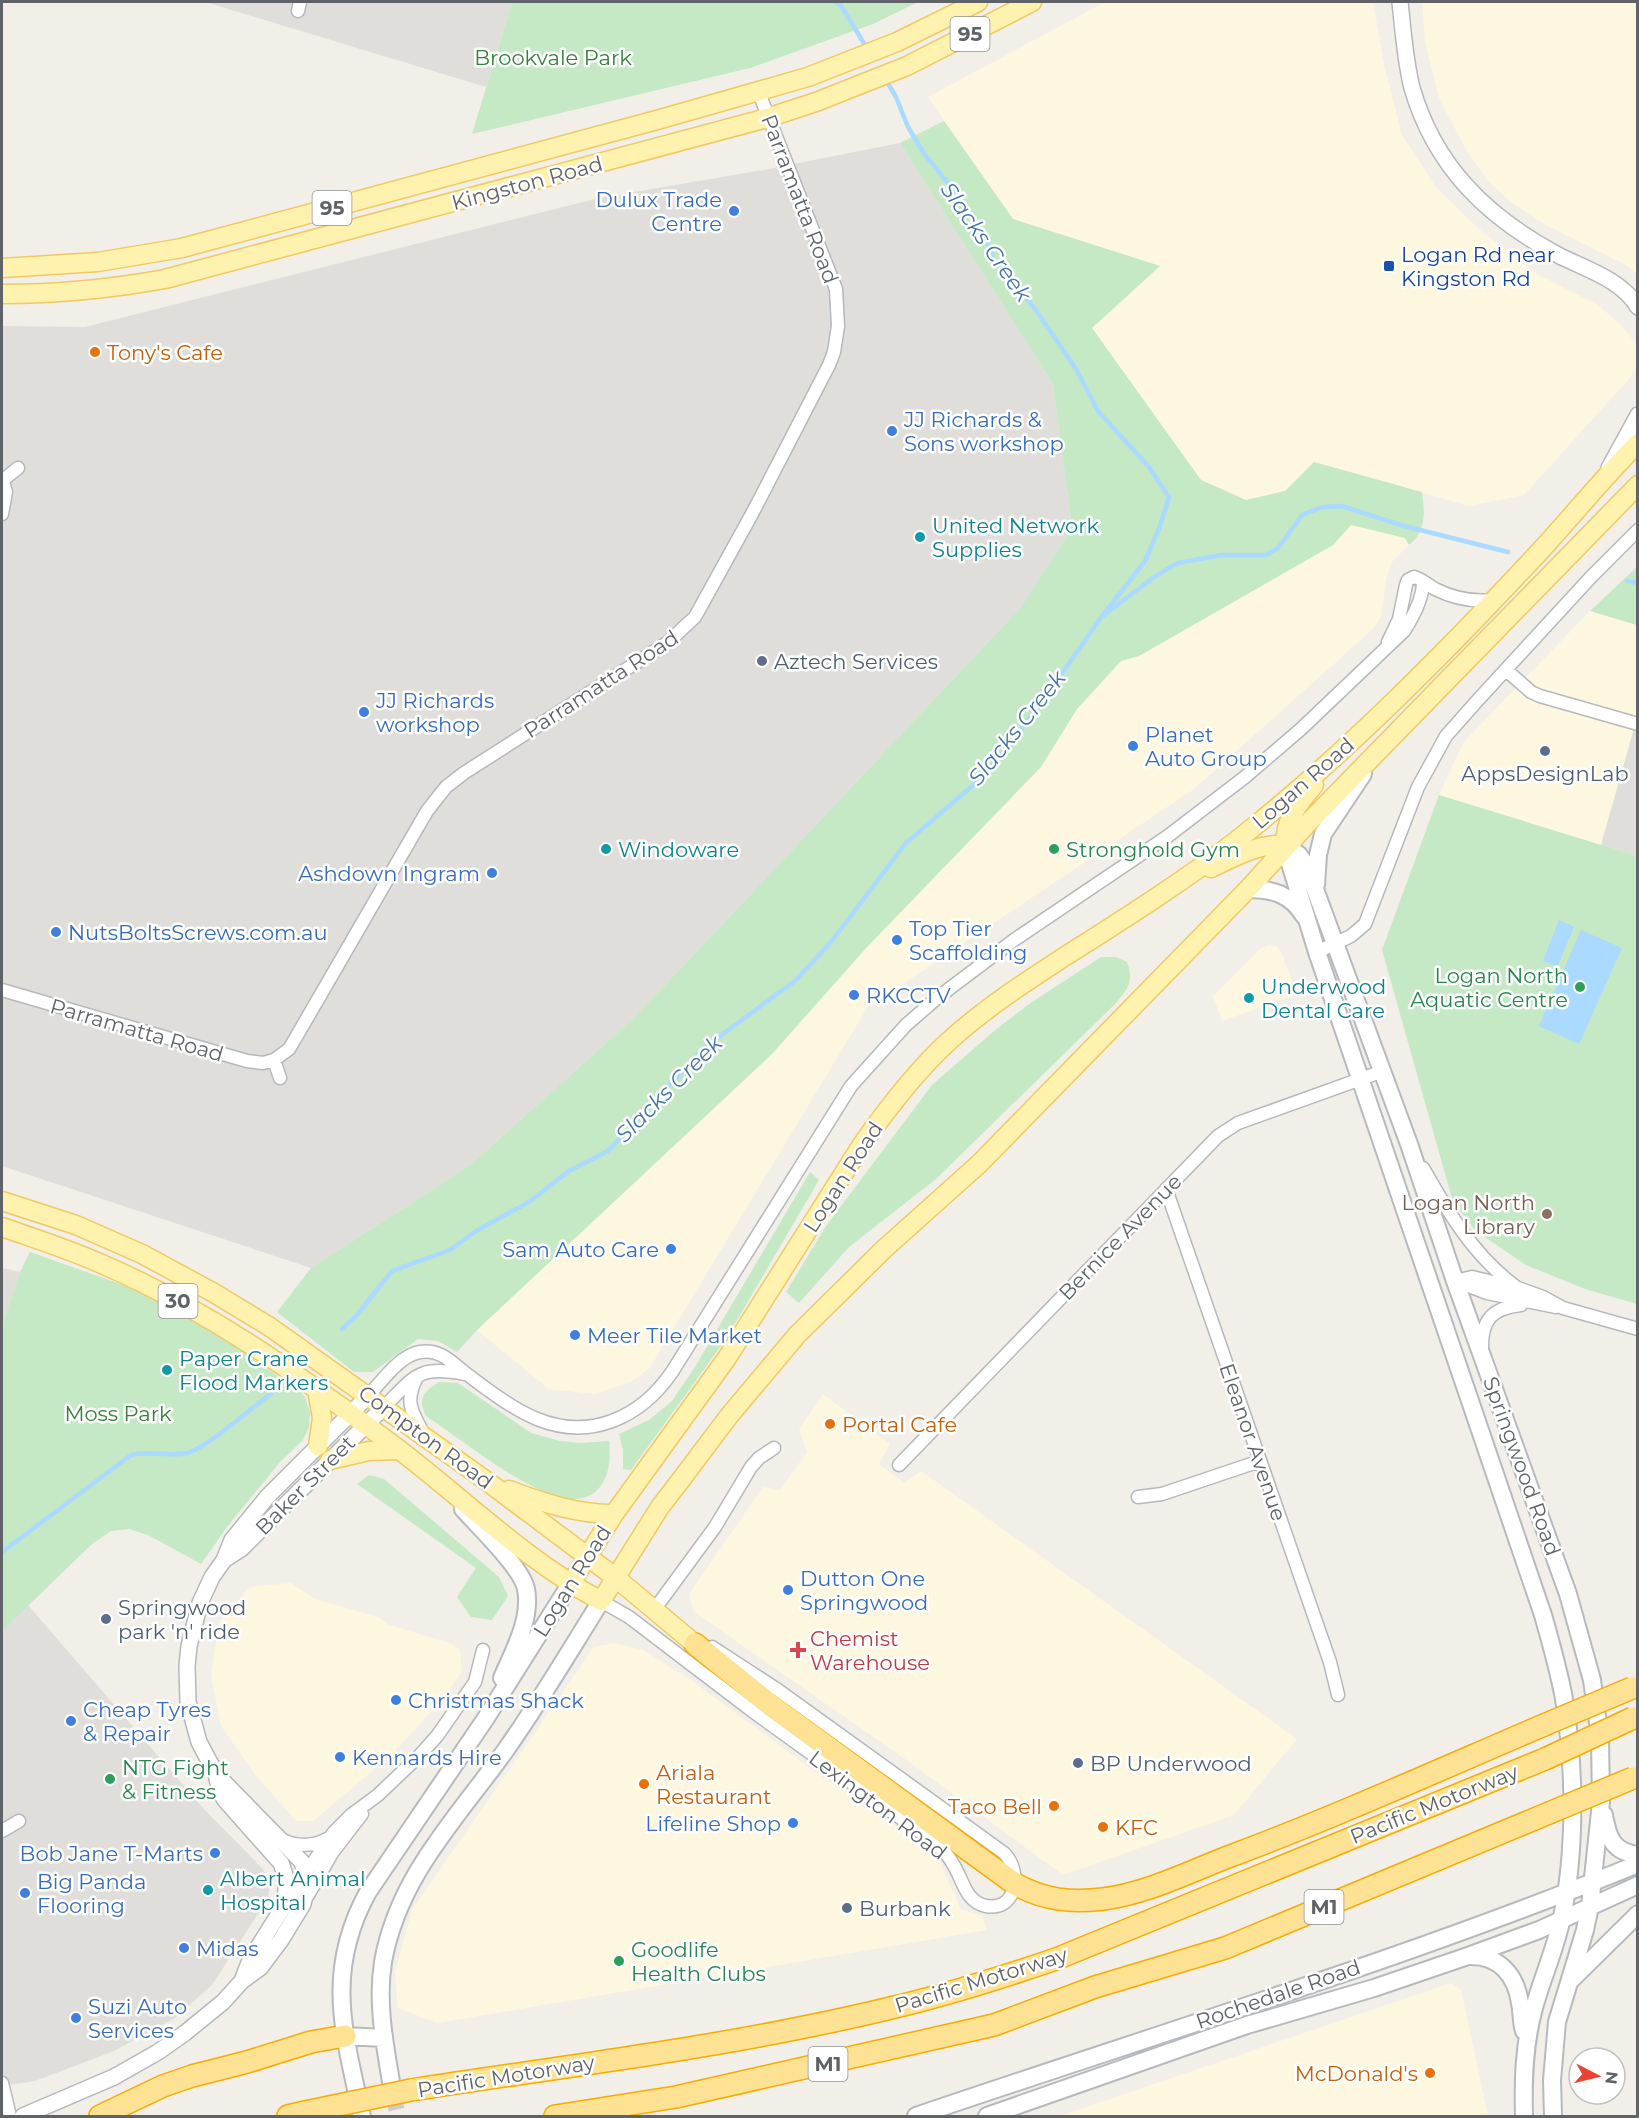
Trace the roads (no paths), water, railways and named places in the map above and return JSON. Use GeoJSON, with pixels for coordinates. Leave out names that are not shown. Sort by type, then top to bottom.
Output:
{"type":"FeatureCollection","features":[{"type":"Feature","properties":{"kind":"highway"},"geometry":{"type":"LineString","coordinates":[[695,1644],[773,1707],[1015,1884],[1040,1896],[1071,1902],[1127,1894],[1264,1844],[1635,1687]]}},
{"type":"Feature","properties":{"kind":"highway","name":"Pacific Motorway"},"geometry":{"type":"LineString","coordinates":[[296,2114],[402,2092],[665,2052],[782,2031],[894,2008],[987,1982],[1056,1959],[1545,1759],[1635,1718]]}},
{"type":"Feature","properties":{"kind":"highway","name":"Pacific Motorway"},"geometry":{"type":"LineString","coordinates":[[555,2116],[676,2097],[994,2025],[1095,1987],[1225,1948],[1635,1777]]}},
{"type":"Feature","properties":{"kind":"highway"},"geometry":{"type":"LineString","coordinates":[[100,2116],[163,2086],[192,2076],[311,2042],[345,2036]]}},
{"type":"Feature","properties":{"kind":"main road","name":"Kingston Road"},"geometry":{"type":"LineString","coordinates":[[2,268],[98,262],[183,248],[759,93],[897,42],[978,2]]}},
{"type":"Feature","properties":{"kind":"main road","name":"Kingston Road"},"geometry":{"type":"LineString","coordinates":[[2,294],[101,290],[165,279],[767,118],[907,66],[1032,2]]}},
{"type":"Feature","properties":{"kind":"main road","name":"Logan Road"},"geometry":{"type":"LineString","coordinates":[[362,2116],[345,2036],[341,2005],[346,1946],[357,1913],[368,1892],[486,1718],[614,1514],[727,1358],[861,1146],[903,1090],[948,1042],[998,1001],[1174,885],[1234,842],[1342,751],[1420,675],[1541,550],[1638,443]]}},
{"type":"Feature","properties":{"kind":"main road","name":"Logan Road"},"geometry":{"type":"LineString","coordinates":[[402,2092],[384,2038],[381,1989],[383,1964],[395,1919],[412,1879],[425,1857],[534,1709],[660,1507],[704,1447],[797,1335],[883,1250],[978,1164],[1248,889],[1286,846],[1638,485]]}},
{"type":"Feature","properties":{"kind":"main road"},"geometry":{"type":"LineString","coordinates":[[1316,890],[1318,855],[1323,834],[1383,746]]}},
{"type":"Feature","properties":{"kind":"main road"},"geometry":{"type":"LineString","coordinates":[[1174,885],[1257,847],[1272,844],[1286,846],[1286,830],[1292,812],[1342,751]]}},
{"type":"Feature","properties":{"kind":"main road","name":"Springwood Road"},"geometry":{"type":"LineString","coordinates":[[1286,846],[1299,855],[1306,865],[1383,1071],[1455,1281],[1568,1594],[1584,1645],[1597,1705],[1602,1784],[1590,1906],[1557,2022],[1553,2049],[1553,2116]]}},
{"type":"Feature","properties":{"kind":"main road","name":"Springwood Road"},"geometry":{"type":"LineString","coordinates":[[1286,846],[1307,922],[1386,1159],[1516,1532],[1543,1616],[1564,1700],[1571,1786],[1567,1893],[1562,1919],[1533,2010],[1524,2058],[1524,2116]]}},
{"type":"Feature","properties":{"kind":"main road"},"geometry":{"type":"LineString","coordinates":[[1248,889],[1274,891],[1288,897],[1295,903],[1307,922]]}},
{"type":"Feature","properties":{"kind":"main road"},"geometry":{"type":"LineString","coordinates":[[1386,1159],[1384,1114],[1391,1112],[1399,1116]]}},
{"type":"Feature","properties":{"kind":"main road","name":"Compton Road"},"geometry":{"type":"LineString","coordinates":[[2,1201],[76,1225],[142,1254],[270,1327],[369,1395],[616,1578]]}},
{"type":"Feature","properties":{"kind":"main road","name":"Compton Road"},"geometry":{"type":"LineString","coordinates":[[2,1227],[65,1249],[155,1289],[243,1339],[366,1425],[515,1544],[601,1601]]}},
{"type":"Feature","properties":{"kind":"main road"},"geometry":{"type":"LineString","coordinates":[[1431,1289],[1455,1281]]}},
{"type":"Feature","properties":{"kind":"main road"},"geometry":{"type":"LineString","coordinates":[[317,1390],[322,1418],[318,1446]]}},
{"type":"Feature","properties":{"kind":"main road"},"geometry":{"type":"LineString","coordinates":[[330,1460],[369,1451],[399,1450]]}},
{"type":"Feature","properties":{"kind":"main road"},"geometry":{"type":"LineString","coordinates":[[488,1482],[554,1506],[584,1513],[614,1514]]}},
{"type":"Feature","properties":{"kind":"main road"},"geometry":{"type":"LineString","coordinates":[[447,1490],[517,1570],[526,1590],[526,1608],[522,1627],[486,1718]]}},
{"type":"Feature","properties":{"kind":"main road"},"geometry":{"type":"LineString","coordinates":[[616,1578],[695,1644]]}},
{"type":"Feature","properties":{"kind":"main road"},"geometry":{"type":"LineString","coordinates":[[1602,1784],[1604,1818],[1612,1842],[1621,1851],[1638,1856]]}},
{"type":"Feature","properties":{"kind":"main road","name":"Rochedale Road"},"geometry":{"type":"LineString","coordinates":[[916,2116],[1368,1965],[1538,1905],[1638,1864]]}},
{"type":"Feature","properties":{"kind":"main road","name":"Rochedale Road"},"geometry":{"type":"LineString","coordinates":[[987,2116],[1248,2025],[1374,1988],[1468,1956],[1539,1930],[1638,1885]]}},
{"type":"Feature","properties":{"kind":"main road"},"geometry":{"type":"LineString","coordinates":[[1568,1984],[1638,1914]]}},
{"type":"Feature","properties":{"kind":"main road"},"geometry":{"type":"LineString","coordinates":[[1468,1956],[1488,1958],[1509,1972],[1519,1995],[1522,2026],[1527,2044]]}},
{"type":"Feature","properties":{"kind":"main road"},"geometry":{"type":"LineString","coordinates":[[345,2036],[384,2038]]}},
{"type":"Feature","properties":{"kind":"street"},"geometry":{"type":"LineString","coordinates":[[1400,2],[1408,69],[1419,107],[1440,151],[1466,186],[1501,220],[1560,256],[1598,274],[1636,303]]}},
{"type":"Feature","properties":{"kind":"street","name":"Parramatta Road"},"geometry":{"type":"LineString","coordinates":[[2,990],[247,1061],[263,1063],[274,1060],[289,1049],[437,796],[464,773],[668,644],[696,616],[822,381],[834,352],[838,326],[838,301],[831,274],[767,118],[759,93]]}},
{"type":"Feature","properties":{"kind":"street"},"geometry":{"type":"LineString","coordinates":[[1602,481],[1638,415]]}},
{"type":"Feature","properties":{"kind":"street"},"geometry":{"type":"LineString","coordinates":[[2,514],[6,492],[2,479],[18,468]]}},
{"type":"Feature","properties":{"kind":"street"},"geometry":{"type":"LineString","coordinates":[[1317,952],[1357,932],[1367,919],[1418,787],[1446,736],[1591,577],[1638,530]]}},
{"type":"Feature","properties":{"kind":"street","name":"Logan Road"},"geometry":{"type":"LineString","coordinates":[[369,1395],[404,1360],[417,1352],[426,1351],[443,1355],[466,1374],[525,1413],[545,1422],[565,1426],[595,1426],[636,1410],[649,1400],[672,1372],[851,1086],[906,1024],[1014,940],[1168,836],[1229,790],[1301,729],[1384,649],[1399,619],[1408,580],[1414,577],[1455,597],[1480,602],[1492,600]]}},
{"type":"Feature","properties":{"kind":"street"},"geometry":{"type":"LineString","coordinates":[[1506,670],[1540,696],[1638,724]]}},
{"type":"Feature","properties":{"kind":"street"},"geometry":{"type":"LineString","coordinates":[[274,1060],[280,1078]]}},
{"type":"Feature","properties":{"kind":"street","name":"Bernice Avenue"},"geometry":{"type":"LineString","coordinates":[[899,1465],[1218,1136],[1238,1123],[1383,1071]]}},
{"type":"Feature","properties":{"kind":"street"},"geometry":{"type":"LineString","coordinates":[[1409,1144],[1460,1230],[1474,1247],[1518,1288]]}},
{"type":"Feature","properties":{"kind":"street","name":"Eleanor Avenue"},"geometry":{"type":"LineString","coordinates":[[1166,1189],[1330,1662],[1338,1695]]}},
{"type":"Feature","properties":{"kind":"street"},"geometry":{"type":"LineString","coordinates":[[1455,1281],[1472,1277],[1518,1288],[1543,1297],[1563,1308]]}},
{"type":"Feature","properties":{"kind":"street"},"geometry":{"type":"LineString","coordinates":[[1455,1281],[1487,1293],[1563,1308],[1638,1329]]}},
{"type":"Feature","properties":{"kind":"street"},"geometry":{"type":"LineString","coordinates":[[1484,1359],[1481,1349],[1482,1337],[1492,1315],[1504,1307],[1535,1304]]}},
{"type":"Feature","properties":{"kind":"street"},"geometry":{"type":"LineString","coordinates":[[384,1407],[418,1375],[438,1369],[466,1374]]}},
{"type":"Feature","properties":{"kind":"street"},"geometry":{"type":"LineString","coordinates":[[418,1375],[411,1389],[410,1404],[425,1437]]}},
{"type":"Feature","properties":{"kind":"street","name":"Baker Street"},"geometry":{"type":"LineString","coordinates":[[216,1774],[299,1857],[306,1876],[292,1874],[220,1792],[216,1774],[199,1742],[188,1702],[187,1666],[192,1629],[200,1603],[212,1577],[224,1560],[232,1540],[267,1496],[369,1395]]}},
{"type":"Feature","properties":{"kind":"street","name":"Baker Street"},"geometry":{"type":"LineString","coordinates":[[224,1560],[241,1549],[384,1407]]}},
{"type":"Feature","properties":{"kind":"street"},"geometry":{"type":"LineString","coordinates":[[654,1610],[715,1527],[751,1467],[759,1458],[774,1448]]}},
{"type":"Feature","properties":{"kind":"street"},"geometry":{"type":"LineString","coordinates":[[1138,1497],[1162,1494],[1260,1461]]}},
{"type":"Feature","properties":{"kind":"street","name":"Lexington Road"},"geometry":{"type":"LineString","coordinates":[[601,1601],[629,1617],[755,1713],[931,1840],[950,1859],[968,1894],[976,1902],[990,1906],[1001,1903],[1013,1893],[1015,1884]]}},
{"type":"Feature","properties":{"kind":"street"},"geometry":{"type":"LineString","coordinates":[[23,2116],[94,2087],[158,2052],[223,2002],[242,1981],[260,1968],[299,1910],[343,1831],[425,1750],[461,1703],[478,1676],[483,1650]]}},
{"type":"Feature","properties":{"kind":"street"},"geometry":{"type":"LineString","coordinates":[[2,1831],[19,1821]]}},
{"type":"Feature","properties":{"kind":"street"},"geometry":{"type":"LineString","coordinates":[[280,1839],[292,1844],[303,1845],[316,1843],[343,1831]]}},
{"type":"Feature","properties":{"kind":"street"},"geometry":{"type":"LineString","coordinates":[[242,1981],[250,1960],[329,1838]]}},
{"type":"Feature","properties":{"kind":"street"},"geometry":{"type":"LineString","coordinates":[[281,1863],[287,1881],[284,1906]]}},
{"type":"Feature","properties":{"kind":"street"},"geometry":{"type":"LineString","coordinates":[[306,1876],[317,1876],[324,1867]]}},
{"type":"Feature","properties":{"kind":"street"},"geometry":{"type":"LineString","coordinates":[[299,1910],[307,1893],[306,1876]]}},
{"type":"Feature","properties":{"kind":"street"},"geometry":{"type":"LineString","coordinates":[[2,2083],[10,2116]]}},
{"type":"Feature","properties":{"kind":"water"},"geometry":{"type":"Polygon","coordinates":[[[1559,920],[1574,927],[1557,967],[1543,961],[1559,920]]]}},
{"type":"Feature","properties":{"kind":"water","name":"Logan North Aquatic Centre"},"geometry":{"type":"Polygon","coordinates":[[[1581,930],[1622,948],[1579,1044],[1539,1026],[1581,930]]]}},
{"type":"Feature","properties":{"kind":"waterway","name":"Slacks Creek"},"geometry":{"type":"LineString","coordinates":[[834,2],[840,4],[868,50]]}},
{"type":"Feature","properties":{"kind":"waterway","name":"Slacks Creek"},"geometry":{"type":"LineString","coordinates":[[342,1329],[356,1316],[392,1271],[450,1250],[476,1231],[529,1202],[569,1171],[608,1151],[704,1048],[796,980],[831,942],[906,843],[985,775],[1145,561],[1169,497],[1149,467],[1098,411],[1076,369],[1053,335],[1035,309],[994,260],[984,235],[952,188],[925,155],[908,127],[896,97],[886,80]]}},
{"type":"Feature","properties":{"kind":"waterway"},"geometry":{"type":"LineString","coordinates":[[1104,615],[1157,575],[1178,563],[1221,555],[1266,555],[1278,548],[1302,515],[1322,507],[1342,506],[1404,526],[1508,552]]}},
{"type":"Feature","properties":{"kind":"waterway"},"geometry":{"type":"LineString","coordinates":[[1627,581],[1638,583]]}},
{"type":"Feature","properties":{"kind":"waterway","name":"Slacks Creek"},"geometry":{"type":"LineString","coordinates":[[2,1552],[131,1455],[180,1454],[196,1449],[220,1434],[278,1388]]}},
{"type":"Feature","properties":{"kind":"tunnel"},"geometry":{"type":"LineString","coordinates":[[393,2094],[398,2116]]}},
{"type":"Feature","properties":{"kind":"place","name":"Dulux Trade Centre"},"geometry":{"type":"Point","coordinates":[734,211]}},
{"type":"Feature","properties":{"kind":"place","name":"Logan Rd near Kingston Rd"},"geometry":{"type":"Point","coordinates":[1389,266]}},
{"type":"Feature","properties":{"kind":"place","name":"Tony's Cafe"},"geometry":{"type":"Point","coordinates":[95,352]}},
{"type":"Feature","properties":{"kind":"place","name":"JJ Richards & Sons workshop"},"geometry":{"type":"Point","coordinates":[892,431]}},
{"type":"Feature","properties":{"kind":"place","name":"United Network Supplies"},"geometry":{"type":"Point","coordinates":[920,537]}},
{"type":"Feature","properties":{"kind":"place","name":"Aztech Services"},"geometry":{"type":"Point","coordinates":[762,661]}},
{"type":"Feature","properties":{"kind":"place","name":"JJ Richards workshop"},"geometry":{"type":"Point","coordinates":[364,712]}},
{"type":"Feature","properties":{"kind":"place","name":"Planet Auto Group"},"geometry":{"type":"Point","coordinates":[1133,746]}},
{"type":"Feature","properties":{"kind":"place","name":"AppsDesignLab"},"geometry":{"type":"Point","coordinates":[1545,751]}},
{"type":"Feature","properties":{"kind":"place","name":"Windoware"},"geometry":{"type":"Point","coordinates":[606,849]}},
{"type":"Feature","properties":{"kind":"place","name":"Stronghold Gym"},"geometry":{"type":"Point","coordinates":[1054,849]}},
{"type":"Feature","properties":{"kind":"place","name":"Ashdown Ingram"},"geometry":{"type":"Point","coordinates":[492,873]}},
{"type":"Feature","properties":{"kind":"place","name":"NutsBoltsScrews.com.au"},"geometry":{"type":"Point","coordinates":[56,932]}},
{"type":"Feature","properties":{"kind":"place","name":"Top Tier Scaffolding"},"geometry":{"type":"Point","coordinates":[897,940]}},
{"type":"Feature","properties":{"kind":"place","name":"Logan North Aquatic Centre"},"geometry":{"type":"Point","coordinates":[1580,987]}},
{"type":"Feature","properties":{"kind":"place","name":"RKCCTV"},"geometry":{"type":"Point","coordinates":[854,995]}},
{"type":"Feature","properties":{"kind":"place","name":"Underwood Dental Care"},"geometry":{"type":"Point","coordinates":[1249,998]}},
{"type":"Feature","properties":{"kind":"place","name":"Logan North Library"},"geometry":{"type":"Point","coordinates":[1547,1214]}},
{"type":"Feature","properties":{"kind":"place","name":"Sam Auto Care"},"geometry":{"type":"Point","coordinates":[671,1249]}},
{"type":"Feature","properties":{"kind":"place","name":"Meer Tile Market"},"geometry":{"type":"Point","coordinates":[575,1335]}},
{"type":"Feature","properties":{"kind":"place","name":"Paper Crane Flood Markers"},"geometry":{"type":"Point","coordinates":[167,1370]}},
{"type":"Feature","properties":{"kind":"place","name":"Portal Cafe"},"geometry":{"type":"Point","coordinates":[830,1424]}},
{"type":"Feature","properties":{"kind":"place","name":"Dutton One Springwood"},"geometry":{"type":"Point","coordinates":[788,1590]}},
{"type":"Feature","properties":{"kind":"place","name":"Springwood park 'n' ride"},"geometry":{"type":"Point","coordinates":[106,1619]}},
{"type":"Feature","properties":{"kind":"place","name":"Chemist Warehouse"},"geometry":{"type":"Point","coordinates":[798,1650]}},
{"type":"Feature","properties":{"kind":"place","name":"Christmas Shack"},"geometry":{"type":"Point","coordinates":[396,1700]}},
{"type":"Feature","properties":{"kind":"place","name":"Cheap Tyres & Repair"},"geometry":{"type":"Point","coordinates":[71,1721]}},
{"type":"Feature","properties":{"kind":"place","name":"Kennards Hire"},"geometry":{"type":"Point","coordinates":[340,1757]}},
{"type":"Feature","properties":{"kind":"place","name":"BP Underwood"},"geometry":{"type":"Point","coordinates":[1078,1763]}},
{"type":"Feature","properties":{"kind":"place","name":"NTG Fight & Fitness"},"geometry":{"type":"Point","coordinates":[110,1779]}},
{"type":"Feature","properties":{"kind":"place","name":"Ariala Restaurant"},"geometry":{"type":"Point","coordinates":[644,1784]}},
{"type":"Feature","properties":{"kind":"place","name":"Taco Bell"},"geometry":{"type":"Point","coordinates":[1054,1806]}},
{"type":"Feature","properties":{"kind":"place","name":"Lifeline Shop"},"geometry":{"type":"Point","coordinates":[793,1823]}},
{"type":"Feature","properties":{"kind":"place","name":"KFC"},"geometry":{"type":"Point","coordinates":[1103,1827]}},
{"type":"Feature","properties":{"kind":"place","name":"Bob Jane T-Marts"},"geometry":{"type":"Point","coordinates":[215,1853]}},
{"type":"Feature","properties":{"kind":"place","name":"Albert Animal Hospital"},"geometry":{"type":"Point","coordinates":[208,1890]}},
{"type":"Feature","properties":{"kind":"place","name":"Big Panda Flooring"},"geometry":{"type":"Point","coordinates":[25,1893]}},
{"type":"Feature","properties":{"kind":"place","name":"Burbank"},"geometry":{"type":"Point","coordinates":[847,1908]}},
{"type":"Feature","properties":{"kind":"place","name":"Midas"},"geometry":{"type":"Point","coordinates":[184,1948]}},
{"type":"Feature","properties":{"kind":"place","name":"Goodlife Health Clubs"},"geometry":{"type":"Point","coordinates":[619,1961]}},
{"type":"Feature","properties":{"kind":"place","name":"Suzi Auto Services"},"geometry":{"type":"Point","coordinates":[76,2018]}},
{"type":"Feature","properties":{"kind":"place","name":"McDonald's"},"geometry":{"type":"Point","coordinates":[1430,2073]}},
{"type":"Feature","properties":{"kind":"park label","name":"Brookvale Park"},"geometry":{"type":"Point","coordinates":[553,57]}},
{"type":"Feature","properties":{"kind":"park label","name":"Moss Park"},"geometry":{"type":"Point","coordinates":[118,1413]}}]}
